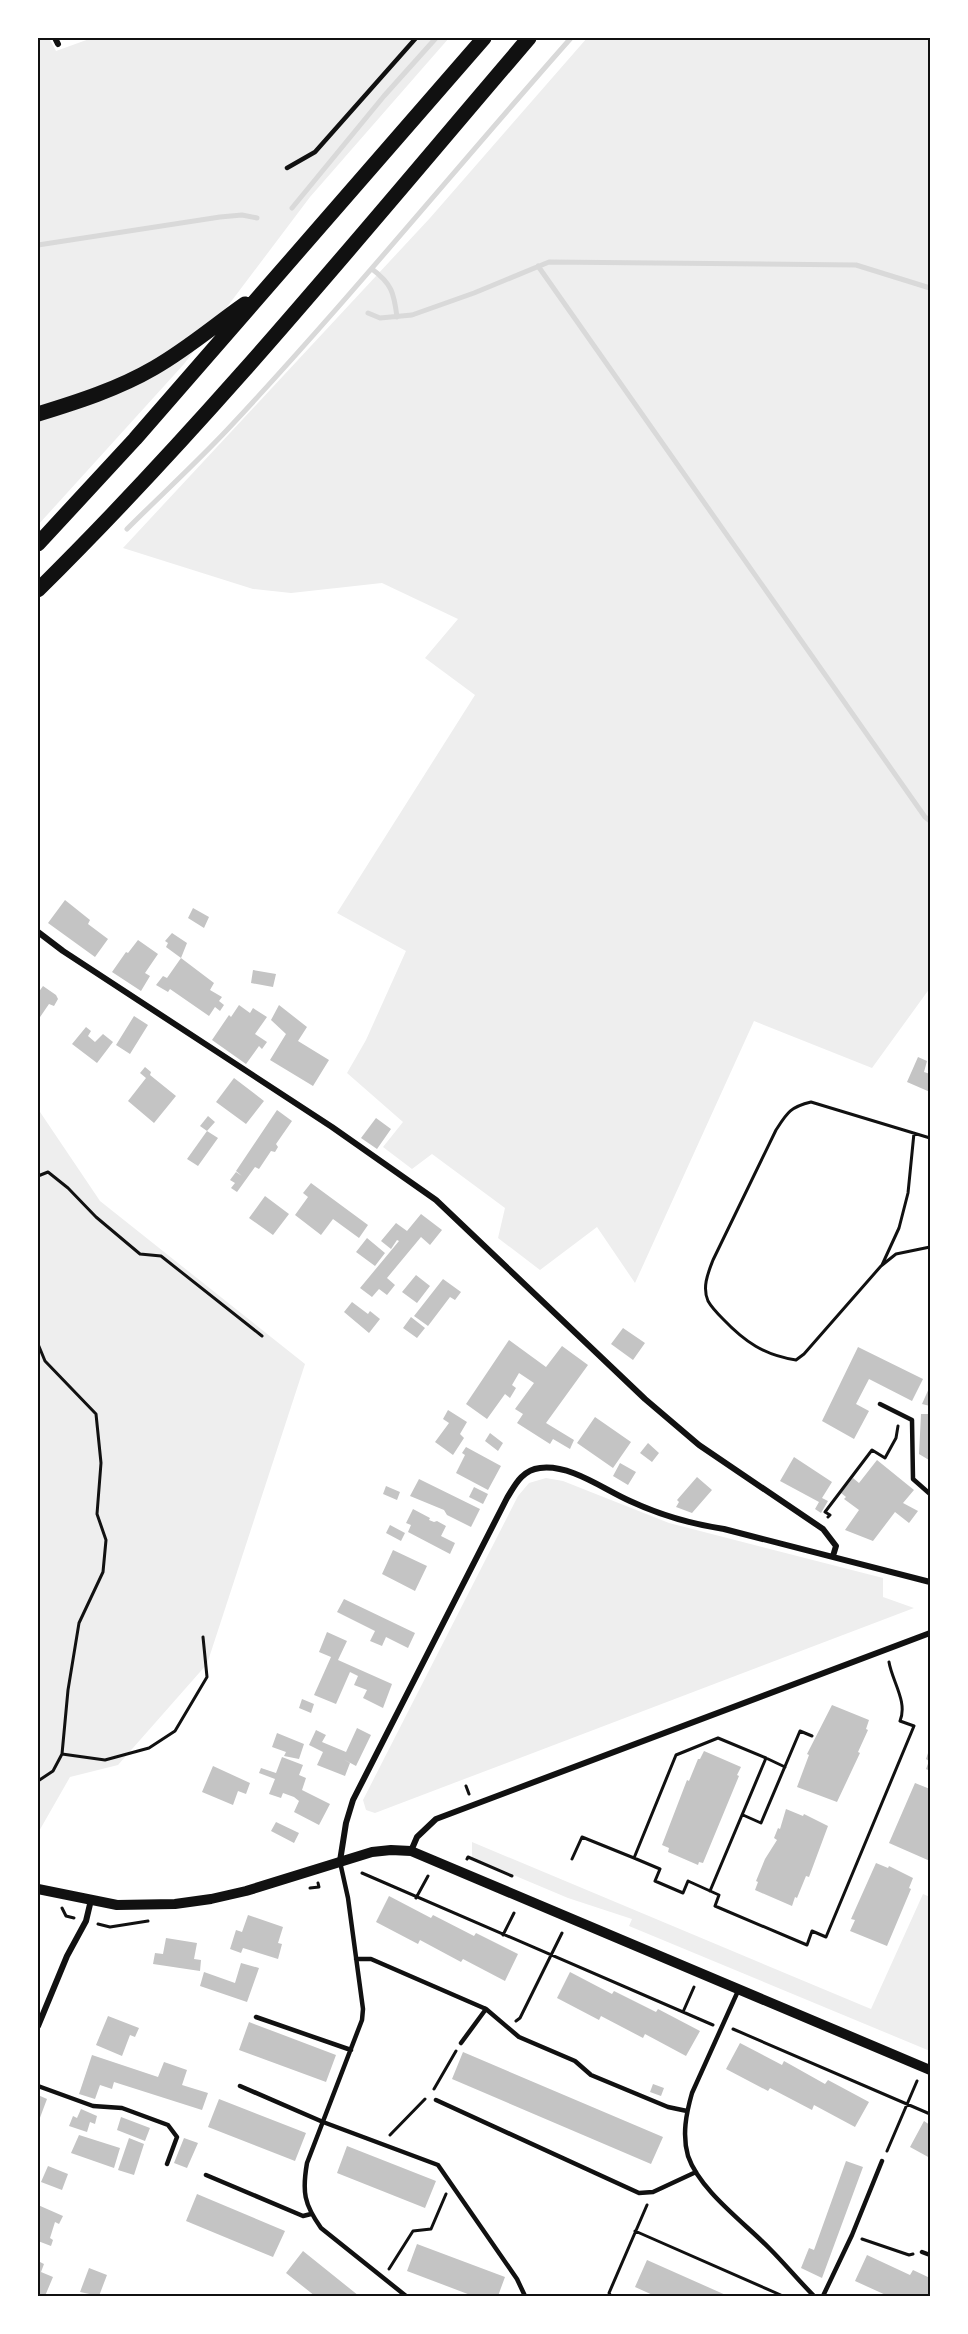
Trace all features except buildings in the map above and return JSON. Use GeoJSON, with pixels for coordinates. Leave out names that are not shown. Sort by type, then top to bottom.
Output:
{"type":"FeatureCollection","features":[{"type":"Feature","properties":{"kind":"main road"},"geometry":{"type":"LineString","coordinates":[[38,544],[135,439],[484,38]]}},
{"type":"Feature","properties":{"kind":"main road"},"geometry":{"type":"LineString","coordinates":[[38,590],[120,508],[272,339],[529,38]]}},
{"type":"Feature","properties":{"kind":"main road"},"geometry":{"type":"LineString","coordinates":[[38,414],[103,392],[149,371],[264,290]]}},
{"type":"Feature","properties":{"kind":"street"},"geometry":{"type":"LineString","coordinates":[[38,932],[63,951],[332,1127],[436,1200],[663,1415],[699,1445],[823,1529],[836,1546],[833,1556]]}},
{"type":"Feature","properties":{"kind":"street"},"geometry":{"type":"LineString","coordinates":[[340,1861],[346,1823],[353,1800],[507,1498],[517,1481],[526,1473],[537,1468],[552,1468],[571,1473],[631,1502],[692,1524],[724,1529],[930,1582]]}},
{"type":"Feature","properties":{"kind":"street"},"geometry":{"type":"LineString","coordinates":[[411,1851],[417,1837],[436,1819],[930,1633]]}},
{"type":"Feature","properties":{"kind":"street"},"geometry":{"type":"LineString","coordinates":[[38,1889],[117,1905],[149,1906],[211,1899],[372,1852],[411,1851],[930,2070]]}},
{"type":"Feature","properties":{"kind":"street"},"geometry":{"type":"LineString","coordinates":[[38,2026],[68,1956],[86,1921],[91,1900]]}},
{"type":"Feature","properties":{"kind":"lane"},"geometry":{"type":"LineString","coordinates":[[287,168],[315,152],[416,38]]}},
{"type":"Feature","properties":{"kind":"lane"},"geometry":{"type":"LineString","coordinates":[[879,1404],[912,1420],[913,1479],[930,1494]]}},
{"type":"Feature","properties":{"kind":"lane"},"geometry":{"type":"LineString","coordinates":[[340,1861],[348,1898],[363,2009],[359,2030],[307,2163],[304,2199],[321,2228],[406,2296]]}},
{"type":"Feature","properties":{"kind":"lane"},"geometry":{"type":"LineString","coordinates":[[356,1959],[371,1959],[486,2009],[519,2037],[575,2061],[591,2075],[668,2107],[687,2111]]}},
{"type":"Feature","properties":{"kind":"lane"},"geometry":{"type":"LineString","coordinates":[[739,1988],[692,2093],[687,2111],[686,2146],[696,2172],[716,2196],[771,2249],[814,2296]]}},
{"type":"Feature","properties":{"kind":"lane"},"geometry":{"type":"LineString","coordinates":[[461,2043],[486,2009]]}},
{"type":"Feature","properties":{"kind":"lane"},"geometry":{"type":"LineString","coordinates":[[256,2017],[351,2050]]}},
{"type":"Feature","properties":{"kind":"lane"},"geometry":{"type":"LineString","coordinates":[[38,2086],[93,2106],[122,2108],[168,2125],[177,2137],[167,2164]]}},
{"type":"Feature","properties":{"kind":"lane"},"geometry":{"type":"LineString","coordinates":[[240,2086],[323,2122],[438,2165],[517,2279],[525,2296]]}},
{"type":"Feature","properties":{"kind":"lane"},"geometry":{"type":"LineString","coordinates":[[436,2100],[639,2193],[653,2192],[696,2172]]}},
{"type":"Feature","properties":{"kind":"lane"},"geometry":{"type":"LineString","coordinates":[[822,2296],[852,2235],[882,2161]]}},
{"type":"Feature","properties":{"kind":"lane"},"geometry":{"type":"LineString","coordinates":[[206,2175],[303,2216],[311,2214]]}},
{"type":"Feature","properties":{"kind":"lane"},"geometry":{"type":"LineString","coordinates":[[922,2252],[930,2255]]}},
{"type":"Feature","properties":{"kind":"path"},"geometry":{"type":"LineString","coordinates":[[930,1138],[811,1102],[788,1111],[776,1130],[713,1260],[706,1278],[707,1299],[714,1310],[742,1338],[781,1358],[796,1360],[804,1354],[881,1266],[896,1254],[930,1247]]}},
{"type":"Feature","properties":{"kind":"path"},"geometry":{"type":"LineString","coordinates":[[881,1266],[902,1220],[908,1193],[914,1133]]}},
{"type":"Feature","properties":{"kind":"path"},"geometry":{"type":"LineString","coordinates":[[38,1176],[48,1172],[140,1254],[161,1256],[262,1336]]}},
{"type":"Feature","properties":{"kind":"path"},"geometry":{"type":"LineString","coordinates":[[38,1344],[45,1360],[96,1414],[101,1462],[97,1514],[106,1540],[103,1572],[79,1623],[68,1690],[62,1754],[52,1771],[38,1781]]}},
{"type":"Feature","properties":{"kind":"path"},"geometry":{"type":"LineString","coordinates":[[825,1521],[830,1515],[825,1512],[872,1450],[885,1458],[896,1438],[896,1430],[902,1416]]}},
{"type":"Feature","properties":{"kind":"path"},"geometry":{"type":"LineString","coordinates":[[62,1754],[105,1760],[149,1748],[175,1731],[207,1677],[203,1637]]}},
{"type":"Feature","properties":{"kind":"path"},"geometry":{"type":"LineString","coordinates":[[572,1859],[582,1837],[660,1869],[655,1881],[683,1893],[687,1881],[719,1895],[715,1906],[782,1935],[807,1944],[812,1931],[826,1937],[914,1726],[900,1721],[903,1715],[902,1705],[891,1673],[890,1662]]}},
{"type":"Feature","properties":{"kind":"path"},"geometry":{"type":"LineString","coordinates":[[743,1815],[761,1823],[800,1731],[812,1736]]}},
{"type":"Feature","properties":{"kind":"path"},"geometry":{"type":"LineString","coordinates":[[634,1858],[676,1755],[718,1738],[785,1767]]}},
{"type":"Feature","properties":{"kind":"path"},"geometry":{"type":"LineString","coordinates":[[710,1891],[766,1758]]}},
{"type":"Feature","properties":{"kind":"path"},"geometry":{"type":"LineString","coordinates":[[362,1873],[683,2012],[721,2027],[728,2027],[930,2114]]}},
{"type":"Feature","properties":{"kind":"path"},"geometry":{"type":"LineString","coordinates":[[416,1898],[428,1876]]}},
{"type":"Feature","properties":{"kind":"path"},"geometry":{"type":"LineString","coordinates":[[503,1935],[514,1913]]}},
{"type":"Feature","properties":{"kind":"path"},"geometry":{"type":"LineString","coordinates":[[507,2028],[520,2018],[562,1933]]}},
{"type":"Feature","properties":{"kind":"path"},"geometry":{"type":"LineString","coordinates":[[683,2012],[694,1988]]}},
{"type":"Feature","properties":{"kind":"path"},"geometry":{"type":"LineString","coordinates":[[382,2144],[434,2088],[461,2043]]}},
{"type":"Feature","properties":{"kind":"path"},"geometry":{"type":"LineString","coordinates":[[882,2161],[917,2081]]}},
{"type":"Feature","properties":{"kind":"path"},"geometry":{"type":"LineString","coordinates":[[434,2088],[436,2100]]}},
{"type":"Feature","properties":{"kind":"path"},"geometry":{"type":"LineString","coordinates":[[384,2278],[413,2231],[431,2229],[450,2183]]}},
{"type":"Feature","properties":{"kind":"path"},"geometry":{"type":"LineString","coordinates":[[611,2296],[609,2294],[653,2192]]}},
{"type":"Feature","properties":{"kind":"path"},"geometry":{"type":"LineString","coordinates":[[635,2231],[783,2296]]}},
{"type":"Feature","properties":{"kind":"path"},"geometry":{"type":"LineString","coordinates":[[852,2235],[909,2255],[922,2252]]}},
{"type":"Feature","properties":{"kind":"shaded area"},"geometry":{"type":"Polygon","coordinates":[[[38,38],[49,38],[56,51],[92,38],[449,38],[310,197],[184,364],[38,525],[38,38]]]}},
{"type":"Feature","properties":{"kind":"shaded area"},"geometry":{"type":"Polygon","coordinates":[[[587,38],[930,38],[930,988],[872,1068],[754,1021],[635,1283],[597,1227],[540,1270],[498,1238],[505,1208],[432,1154],[412,1169],[383,1147],[403,1122],[347,1073],[366,1040],[406,951],[337,913],[475,695],[425,658],[458,619],[382,583],[291,593],[253,589],[123,548],[430,218],[587,38]]]}},
{"type":"Feature","properties":{"kind":"shaded area"},"geometry":{"type":"Polygon","coordinates":[[[38,1109],[100,1201],[305,1364],[207,1664],[118,1765],[70,1777],[38,1833],[38,1109]]]}},
{"type":"Feature","properties":{"kind":"shaded area"},"geometry":{"type":"Polygon","coordinates":[[[546,1478],[563,1481],[669,1523],[883,1578],[883,1597],[914,1608],[375,1813],[366,1810],[363,1800],[518,1496],[529,1483],[546,1478]]]}},
{"type":"Feature","properties":{"kind":"shaded area"},"geometry":{"type":"Polygon","coordinates":[[[472,1842],[871,2009],[923,1894],[930,1897],[930,2051],[629,1926],[632,1919],[568,1898],[478,1860],[472,1857],[472,1842]]]}},
{"type":"Feature","properties":{"kind":"waterway"},"geometry":{"type":"LineString","coordinates":[[292,208],[384,96],[436,38]]}},
{"type":"Feature","properties":{"kind":"waterway"},"geometry":{"type":"LineString","coordinates":[[127,529],[215,443],[271,382],[571,38]]}},
{"type":"Feature","properties":{"kind":"waterway"},"geometry":{"type":"LineString","coordinates":[[38,245],[220,217],[242,215],[257,218]]}},
{"type":"Feature","properties":{"kind":"waterway"},"geometry":{"type":"LineString","coordinates":[[368,313],[380,318],[412,315],[474,293],[549,262],[856,265],[930,288]]}},
{"type":"Feature","properties":{"kind":"waterway"},"geometry":{"type":"LineString","coordinates":[[538,266],[930,821]]}},
{"type":"Feature","properties":{"kind":"waterway"},"geometry":{"type":"LineString","coordinates":[[372,269],[388,284],[395,301],[397,317]]}}]}
